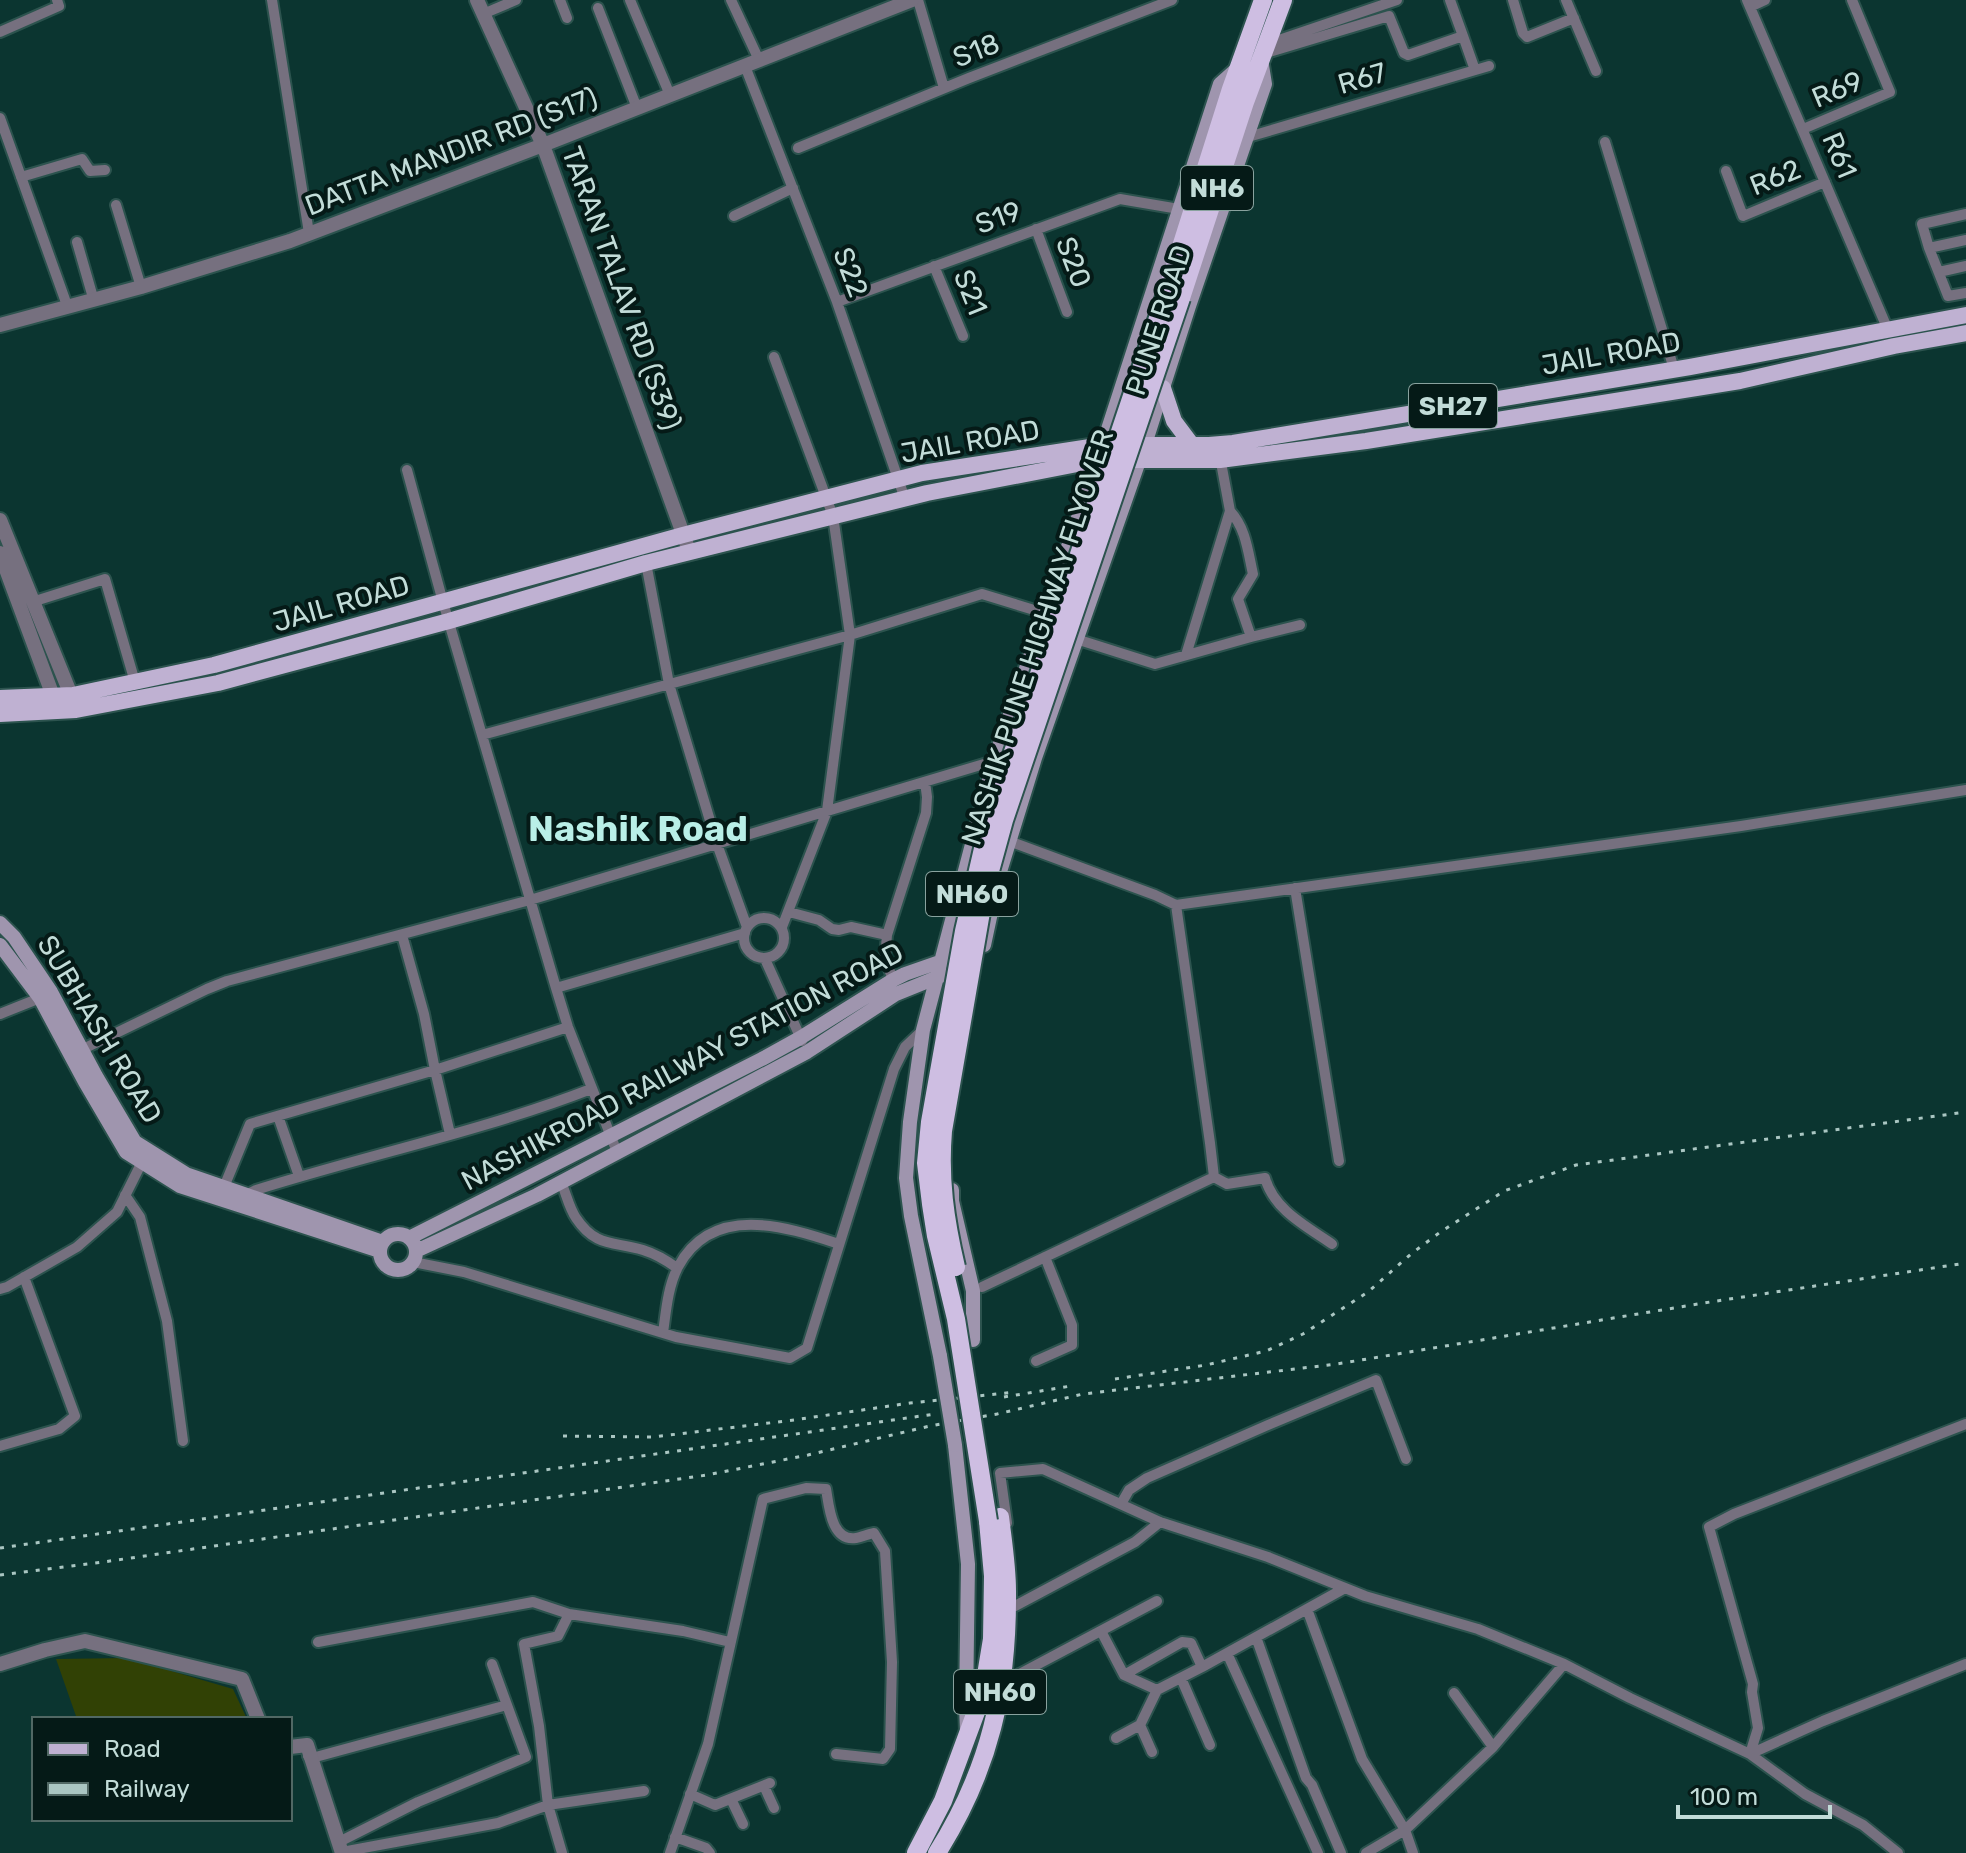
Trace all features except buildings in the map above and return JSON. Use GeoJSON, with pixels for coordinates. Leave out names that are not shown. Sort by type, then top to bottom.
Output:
{"type":"FeatureCollection","features":[{"type":"Feature","properties":{"kind":"highway","name":"NASHIK PUNE HIGHWAY FLYOVER"},"geometry":{"type":"LineString","coordinates":[[916,1853],[943,1801],[983,1693],[992,1639],[994,1519],[973,1340],[950,1240],[940,1162],[985,889],[1008,807],[1174,293],[1239,67],[1263,0]]}},
{"type":"Feature","properties":{"kind":"highway","name":"NH6"},"geometry":{"type":"LineString","coordinates":[[1264,52],[1283,0]]}},
{"type":"Feature","properties":{"kind":"highway","name":"NASHIK PUNE HIGHWAY FLYOVER"},"geometry":{"type":"LineString","coordinates":[[937,1853],[957,1821],[981,1767],[998,1708],[1005,1660],[1007,1589],[959,1333],[936,1236],[926,1163],[930,1122],[967,918],[988,827],[1174,293],[1264,52]]}},
{"type":"Feature","properties":{"kind":"main road","name":"PUNE ROAD"},"geometry":{"type":"LineString","coordinates":[[973,1340],[978,1289],[952,1201],[949,1141],[965,1040],[999,875],[1035,758],[1248,137],[1265,84],[1264,52]]}},
{"type":"Feature","properties":{"kind":"main road"},"geometry":{"type":"LineString","coordinates":[[968,1733],[968,1564],[955,1445],[906,1178],[910,1122],[923,1030],[994,761],[1100,452],[1220,84],[1239,67]]}},
{"type":"Feature","properties":{"kind":"main road","name":"JAIL ROAD"},"geometry":{"type":"LineString","coordinates":[[65,703],[922,473],[1100,452],[1216,455],[1966,315]]}},
{"type":"Feature","properties":{"kind":"main road"},"geometry":{"type":"LineString","coordinates":[[1216,455],[1366,441],[1740,381],[1966,333]]}},
{"type":"Feature","properties":{"kind":"main road"},"geometry":{"type":"LineString","coordinates":[[1163,388],[1174,421],[1192,445]]}},
{"type":"Feature","properties":{"kind":"main road","name":"JAIL ROAD"},"geometry":{"type":"LineString","coordinates":[[1142,452],[1192,445],[1216,455]]}},
{"type":"Feature","properties":{"kind":"main road","name":"JAIL ROAD"},"geometry":{"type":"LineString","coordinates":[[0,698],[65,703],[218,683],[449,621],[646,563],[1100,452]]}},
{"type":"Feature","properties":{"kind":"main road"},"geometry":{"type":"LineString","coordinates":[[0,714],[65,703]]}},
{"type":"Feature","properties":{"kind":"main road","name":"SUBHASH ROAD"},"geometry":{"type":"LineString","coordinates":[[0,923],[14,937],[51,992],[76,1053],[126,1152],[180,1186],[381,1247]]}},
{"type":"Feature","properties":{"kind":"main road","name":"SUBHASH ROAD"},"geometry":{"type":"LineString","coordinates":[[0,945],[40,998],[135,1142],[186,1174],[381,1247]]}},
{"type":"Feature","properties":{"kind":"main road"},"geometry":{"type":"LineString","coordinates":[[412,1250],[403,1235],[392,1235],[381,1247],[384,1265],[394,1270],[405,1269],[412,1250],[561,1182],[940,968],[982,956]]}},
{"type":"Feature","properties":{"kind":"main road","name":"NASHIKROAD RAILWAY STATION ROAD"},"geometry":{"type":"LineString","coordinates":[[412,1250],[611,1135],[729,1076],[804,1045],[893,980],[940,968]]}},
{"type":"Feature","properties":{"kind":"street"},"geometry":{"type":"LineString","coordinates":[[0,32],[59,6],[57,0]]}},
{"type":"Feature","properties":{"kind":"street"},"geometry":{"type":"LineString","coordinates":[[272,0],[309,233]]}},
{"type":"Feature","properties":{"kind":"street"},"geometry":{"type":"LineString","coordinates":[[480,7],[516,0]]}},
{"type":"Feature","properties":{"kind":"street"},"geometry":{"type":"LineString","coordinates":[[560,0],[567,18]]}},
{"type":"Feature","properties":{"kind":"street"},"geometry":{"type":"LineString","coordinates":[[630,0],[670,95]]}},
{"type":"Feature","properties":{"kind":"street","name":"S22"},"geometry":{"type":"LineString","coordinates":[[731,0],[793,188],[837,302],[905,499]]}},
{"type":"Feature","properties":{"kind":"street","name":"DATTA MANDIR RD (S17)"},"geometry":{"type":"LineString","coordinates":[[0,325],[94,301],[309,233],[912,0]]}},
{"type":"Feature","properties":{"kind":"street"},"geometry":{"type":"LineString","coordinates":[[918,0],[944,88]]}},
{"type":"Feature","properties":{"kind":"street","name":"S18"},"geometry":{"type":"LineString","coordinates":[[798,148],[1172,0]]}},
{"type":"Feature","properties":{"kind":"street"},"geometry":{"type":"LineString","coordinates":[[1264,52],[1397,0]]}},
{"type":"Feature","properties":{"kind":"street"},"geometry":{"type":"LineString","coordinates":[[1450,0],[1475,70]]}},
{"type":"Feature","properties":{"kind":"street"},"geometry":{"type":"LineString","coordinates":[[1513,0],[1527,37],[1574,18]]}},
{"type":"Feature","properties":{"kind":"street"},"geometry":{"type":"LineString","coordinates":[[1566,0],[1596,71]]}},
{"type":"Feature","properties":{"kind":"street"},"geometry":{"type":"LineString","coordinates":[[1749,3],[1765,0]]}},
{"type":"Feature","properties":{"kind":"street","name":"R69"},"geometry":{"type":"LineString","coordinates":[[1803,129],[1890,92],[1852,0]]}},
{"type":"Feature","properties":{"kind":"street","name":"R61"},"geometry":{"type":"LineString","coordinates":[[1749,3],[1888,330]]}},
{"type":"Feature","properties":{"kind":"street"},"geometry":{"type":"LineString","coordinates":[[1385,4],[1404,53],[1408,55],[1463,36]]}},
{"type":"Feature","properties":{"kind":"street","name":"TARAN TALAV RD (S39)"},"geometry":{"type":"LineString","coordinates":[[480,7],[543,145],[689,553]]}},
{"type":"Feature","properties":{"kind":"street"},"geometry":{"type":"LineString","coordinates":[[598,8],[637,108]]}},
{"type":"Feature","properties":{"kind":"street"},"geometry":{"type":"LineString","coordinates":[[1264,52],[1389,16]]}},
{"type":"Feature","properties":{"kind":"street","name":"R67"},"geometry":{"type":"LineString","coordinates":[[1248,137],[1489,66]]}},
{"type":"Feature","properties":{"kind":"street"},"geometry":{"type":"LineString","coordinates":[[0,118],[68,308]]}},
{"type":"Feature","properties":{"kind":"street"},"geometry":{"type":"LineString","coordinates":[[1605,142],[1674,369]]}},
{"type":"Feature","properties":{"kind":"street"},"geometry":{"type":"LineString","coordinates":[[21,177],[82,159],[90,171],[105,170]]}},
{"type":"Feature","properties":{"kind":"street","name":"R62"},"geometry":{"type":"LineString","coordinates":[[1726,171],[1743,216],[1825,182]]}},
{"type":"Feature","properties":{"kind":"street"},"geometry":{"type":"LineString","coordinates":[[734,216],[793,188]]}},
{"type":"Feature","properties":{"kind":"street","name":"S19"},"geometry":{"type":"LineString","coordinates":[[837,302],[1120,199],[1179,209]]}},
{"type":"Feature","properties":{"kind":"street"},"geometry":{"type":"LineString","coordinates":[[116,205],[141,287]]}},
{"type":"Feature","properties":{"kind":"street"},"geometry":{"type":"LineString","coordinates":[[1966,214],[1923,223],[1948,297],[1966,293]]}},
{"type":"Feature","properties":{"kind":"street","name":"S20"},"geometry":{"type":"LineString","coordinates":[[1036,229],[1067,312]]}},
{"type":"Feature","properties":{"kind":"street"},"geometry":{"type":"LineString","coordinates":[[1929,248],[1966,240]]}},
{"type":"Feature","properties":{"kind":"street"},"geometry":{"type":"LineString","coordinates":[[77,242],[94,301]]}},
{"type":"Feature","properties":{"kind":"street","name":"S21"},"geometry":{"type":"LineString","coordinates":[[934,266],[963,336]]}},
{"type":"Feature","properties":{"kind":"street"},"geometry":{"type":"LineString","coordinates":[[1939,272],[1966,266]]}},
{"type":"Feature","properties":{"kind":"street"},"geometry":{"type":"LineString","coordinates":[[774,357],[833,516],[850,635],[827,811],[782,927]]}},
{"type":"Feature","properties":{"kind":"street"},"geometry":{"type":"LineString","coordinates":[[1216,455],[1230,511],[1246,539],[1253,574],[1238,599],[1251,637]]}},
{"type":"Feature","properties":{"kind":"street"},"geometry":{"type":"LineString","coordinates":[[407,470],[568,1027],[617,1152]]}},
{"type":"Feature","properties":{"kind":"street"},"geometry":{"type":"LineString","coordinates":[[1186,655],[1230,511]]}},
{"type":"Feature","properties":{"kind":"street"},"geometry":{"type":"LineString","coordinates":[[0,520],[32,602],[65,703]]}},
{"type":"Feature","properties":{"kind":"street"},"geometry":{"type":"LineString","coordinates":[[0,553],[65,703]]}},
{"type":"Feature","properties":{"kind":"street"},"geometry":{"type":"LineString","coordinates":[[556,988],[746,930],[758,919],[777,922],[782,927],[784,945],[776,955],[765,959],[748,951],[744,939],[746,930],[669,684],[646,563]]}},
{"type":"Feature","properties":{"kind":"street"},"geometry":{"type":"LineString","coordinates":[[32,602],[105,579],[135,682]]}},
{"type":"Feature","properties":{"kind":"street"},"geometry":{"type":"LineString","coordinates":[[482,735],[850,635],[982,594],[1044,613]]}},
{"type":"Feature","properties":{"kind":"street"},"geometry":{"type":"LineString","coordinates":[[1076,639],[1155,664],[1300,625]]}},
{"type":"Feature","properties":{"kind":"street"},"geometry":{"type":"LineString","coordinates":[[76,1053],[227,981],[530,900],[994,761]]}},
{"type":"Feature","properties":{"kind":"street"},"geometry":{"type":"LineString","coordinates":[[893,980],[885,958],[887,935],[926,813],[925,782]]}},
{"type":"Feature","properties":{"kind":"street"},"geometry":{"type":"LineString","coordinates":[[1009,841],[1176,905],[1741,826],[1966,790]]}},
{"type":"Feature","properties":{"kind":"street"},"geometry":{"type":"LineString","coordinates":[[1295,888],[1339,1161]]}},
{"type":"Feature","properties":{"kind":"street"},"geometry":{"type":"LineString","coordinates":[[1176,905],[1214,1177]]}},
{"type":"Feature","properties":{"kind":"street"},"geometry":{"type":"LineString","coordinates":[[789,912],[819,920],[832,929],[851,927],[887,935]]}},
{"type":"Feature","properties":{"kind":"street"},"geometry":{"type":"LineString","coordinates":[[402,935],[424,1014],[450,1134]]}},
{"type":"Feature","properties":{"kind":"street"},"geometry":{"type":"LineString","coordinates":[[765,959],[804,1045]]}},
{"type":"Feature","properties":{"kind":"street"},"geometry":{"type":"LineString","coordinates":[[0,1014],[40,998]]}},
{"type":"Feature","properties":{"kind":"street"},"geometry":{"type":"LineString","coordinates":[[224,1187],[250,1124],[568,1027]]}},
{"type":"Feature","properties":{"kind":"street"},"geometry":{"type":"LineString","coordinates":[[412,1250],[464,1272],[663,1333],[790,1358],[807,1348],[894,1069],[905,1047],[923,1030]]}},
{"type":"Feature","properties":{"kind":"street"},"geometry":{"type":"LineString","coordinates":[[246,1195],[299,1176],[537,1110],[591,1089]]}},
{"type":"Feature","properties":{"kind":"street"},"geometry":{"type":"LineString","coordinates":[[278,1116],[299,1176]]}},
{"type":"Feature","properties":{"kind":"street"},"geometry":{"type":"LineString","coordinates":[[0,1289],[77,1247],[117,1212],[142,1162]]}},
{"type":"Feature","properties":{"kind":"street"},"geometry":{"type":"LineString","coordinates":[[1214,1177],[1227,1184],[1265,1178],[1269,1191],[1288,1214],[1332,1244]]}},
{"type":"Feature","properties":{"kind":"street"},"geometry":{"type":"LineString","coordinates":[[978,1289],[1214,1177]]}},
{"type":"Feature","properties":{"kind":"street"},"geometry":{"type":"LineString","coordinates":[[561,1182],[575,1217],[597,1239],[641,1249],[662,1257],[677,1268]]}},
{"type":"Feature","properties":{"kind":"street"},"geometry":{"type":"LineString","coordinates":[[125,1195],[140,1217],[167,1321],[183,1441]]}},
{"type":"Feature","properties":{"kind":"street"},"geometry":{"type":"LineString","coordinates":[[663,1333],[677,1268],[698,1241],[722,1228],[739,1224],[797,1230],[839,1244]]}},
{"type":"Feature","properties":{"kind":"street"},"geometry":{"type":"LineString","coordinates":[[1036,1361],[1072,1345],[1072,1325],[1045,1257]]}},
{"type":"Feature","properties":{"kind":"street"},"geometry":{"type":"LineString","coordinates":[[0,1446],[59,1429],[75,1416],[24,1277]]}},
{"type":"Feature","properties":{"kind":"street"},"geometry":{"type":"LineString","coordinates":[[1121,1504],[1129,1490],[1147,1478],[1376,1380],[1406,1459]]}},
{"type":"Feature","properties":{"kind":"street"},"geometry":{"type":"LineString","coordinates":[[1750,1754],[1758,1728],[1753,1684],[1709,1527],[1734,1514],[1966,1424]]}},
{"type":"Feature","properties":{"kind":"street"},"geometry":{"type":"LineString","coordinates":[[947,1853],[978,1787],[1010,1679],[1015,1606],[1000,1473],[1043,1469],[1160,1522],[1268,1557],[1345,1588],[1478,1629],[1564,1664],[1750,1754],[1805,1794],[1863,1825],[1898,1853]]}},
{"type":"Feature","properties":{"kind":"street"},"geometry":{"type":"LineString","coordinates":[[670,1853],[708,1744],[763,1499],[806,1488],[826,1489],[832,1518],[844,1537],[874,1533],[885,1551],[892,1662],[890,1749],[883,1759],[836,1754]]}},
{"type":"Feature","properties":{"kind":"street"},"geometry":{"type":"LineString","coordinates":[[1015,1606],[1135,1542],[1160,1522]]}},
{"type":"Feature","properties":{"kind":"street"},"geometry":{"type":"LineString","coordinates":[[1116,1738],[1140,1725],[1157,1690],[1345,1588]]}},
{"type":"Feature","properties":{"kind":"street"},"geometry":{"type":"LineString","coordinates":[[1010,1679],[1157,1601]]}},
{"type":"Feature","properties":{"kind":"street"},"geometry":{"type":"LineString","coordinates":[[318,1642],[533,1602],[569,1614],[683,1631],[730,1642]]}},
{"type":"Feature","properties":{"kind":"street"},"geometry":{"type":"LineString","coordinates":[[1307,1609],[1362,1759],[1405,1830],[1413,1853]]}},
{"type":"Feature","properties":{"kind":"street"},"geometry":{"type":"LineString","coordinates":[[562,1853],[548,1805],[539,1726],[524,1644],[558,1636],[569,1614]]}},
{"type":"Feature","properties":{"kind":"street"},"geometry":{"type":"LineString","coordinates":[[1101,1631],[1124,1675],[1157,1690]]}},
{"type":"Feature","properties":{"kind":"street"},"geometry":{"type":"LineString","coordinates":[[1256,1637],[1306,1778],[1312,1785],[1341,1853]]}},
{"type":"Feature","properties":{"kind":"street"},"geometry":{"type":"LineString","coordinates":[[0,1664],[85,1641],[242,1679],[257,1717]]}},
{"type":"Feature","properties":{"kind":"street"},"geometry":{"type":"LineString","coordinates":[[1124,1675],[1182,1642],[1191,1643],[1202,1667]]}},
{"type":"Feature","properties":{"kind":"street"},"geometry":{"type":"LineString","coordinates":[[1227,1653],[1318,1853]]}},
{"type":"Feature","properties":{"kind":"street"},"geometry":{"type":"LineString","coordinates":[[341,1849],[418,1802],[526,1757],[492,1664]]}},
{"type":"Feature","properties":{"kind":"street"},"geometry":{"type":"LineString","coordinates":[[1366,1853],[1405,1830],[1493,1747],[1564,1664]]}},
{"type":"Feature","properties":{"kind":"street"},"geometry":{"type":"LineString","coordinates":[[1750,1754],[1966,1664]]}},
{"type":"Feature","properties":{"kind":"street"},"geometry":{"type":"LineString","coordinates":[[1181,1678],[1210,1745]]}},
{"type":"Feature","properties":{"kind":"street"},"geometry":{"type":"LineString","coordinates":[[1454,1693],[1493,1747]]}},
{"type":"Feature","properties":{"kind":"street"},"geometry":{"type":"LineString","coordinates":[[311,1758],[507,1705]]}},
{"type":"Feature","properties":{"kind":"street"},"geometry":{"type":"LineString","coordinates":[[1140,1725],[1152,1752]]}},
{"type":"Feature","properties":{"kind":"street"},"geometry":{"type":"LineString","coordinates":[[292,1747],[307,1745],[341,1849]]}},
{"type":"Feature","properties":{"kind":"street"},"geometry":{"type":"LineString","coordinates":[[690,1794],[715,1805],[767,1785],[774,1808]]}},
{"type":"Feature","properties":{"kind":"street"},"geometry":{"type":"LineString","coordinates":[[341,1849],[498,1823],[548,1805],[644,1791]]}},
{"type":"Feature","properties":{"kind":"street"},"geometry":{"type":"LineString","coordinates":[[731,1799],[743,1824]]}},
{"type":"Feature","properties":{"kind":"street"},"geometry":{"type":"LineString","coordinates":[[675,1837],[706,1848],[710,1853]]}},
{"type":"Feature","properties":{"kind":"green space"},"geometry":{"type":"Polygon","coordinates":[[[127,1658],[233,1689],[246,1717],[76,1717],[56,1659],[127,1658]]]}},
{"type":"Feature","properties":{"kind":"railway"},"geometry":{"type":"LineString","coordinates":[[1115,1379],[1206,1365],[1266,1351],[1303,1334],[1368,1292],[1439,1233],[1504,1191],[1576,1165],[1966,1112]]}},
{"type":"Feature","properties":{"kind":"railway"},"geometry":{"type":"LineString","coordinates":[[0,1575],[707,1475],[1083,1394],[1337,1364],[1966,1263]]}},
{"type":"Feature","properties":{"kind":"railway"},"geometry":{"type":"LineString","coordinates":[[1004,1397],[1071,1386]]}},
{"type":"Feature","properties":{"kind":"railway"},"geometry":{"type":"LineString","coordinates":[[563,1436],[653,1437],[1016,1392]]}},
{"type":"Feature","properties":{"kind":"railway"},"geometry":{"type":"LineString","coordinates":[[0,1548],[935,1414]]}},
{"type":"Feature","properties":{"kind":"district","name":"Nashik Road"},"geometry":{"type":"Point","coordinates":[638,828]}}]}
